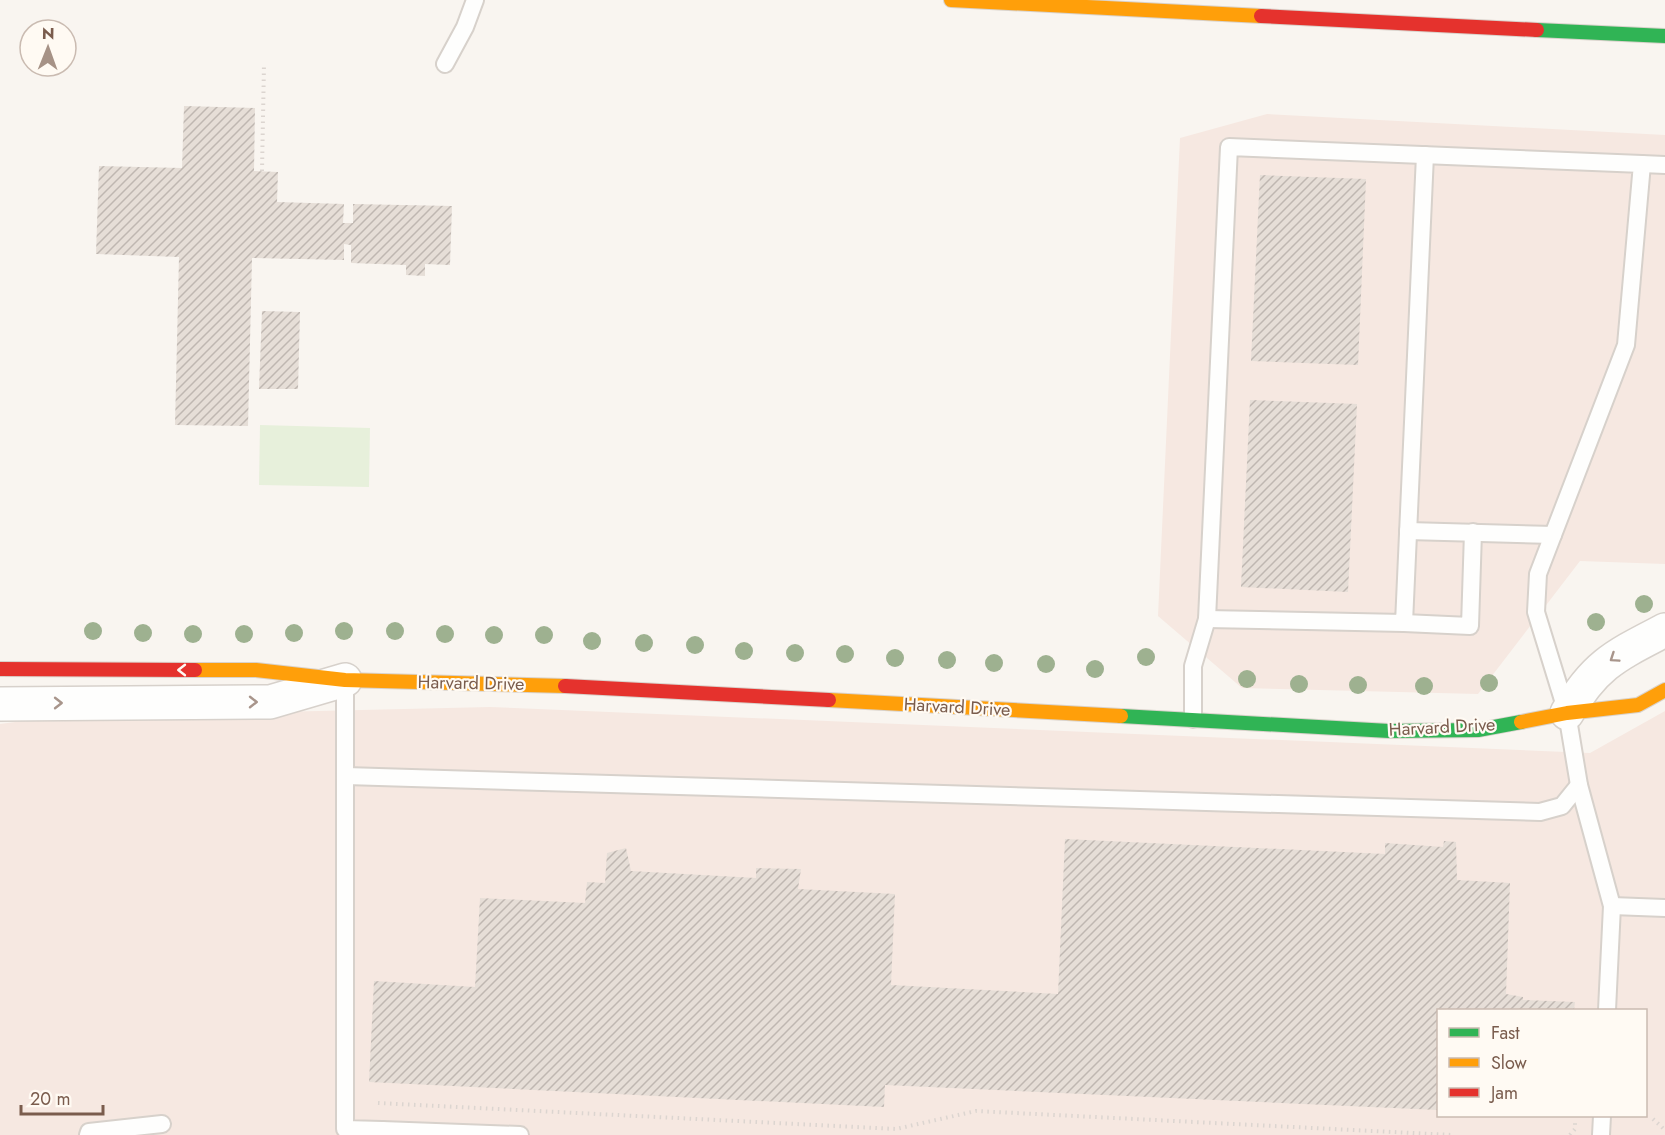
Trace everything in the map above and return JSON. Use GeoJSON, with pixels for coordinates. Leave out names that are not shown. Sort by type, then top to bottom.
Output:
{"type":"FeatureCollection","features":[{"type":"Feature","properties":{"kind":"street"},"geometry":{"type":"LineString","coordinates":[[951,0],[1096,4],[1665,36]]}},
{"type":"Feature","properties":{"kind":"street"},"geometry":{"type":"LineString","coordinates":[[1567,713],[1580,690],[1610,658],[1665,630]]}},
{"type":"Feature","properties":{"kind":"street","name":"Harvard Drive"},"geometry":{"type":"LineString","coordinates":[[0,669],[256,670],[345,680],[555,685],[1389,731],[1478,730],[1567,713],[1638,705],[1665,690]]}},
{"type":"Feature","properties":{"kind":"street","name":"Harvard Drive"},"geometry":{"type":"LineString","coordinates":[[0,704],[270,702],[345,680]]}},
{"type":"Feature","properties":{"kind":"lane"},"geometry":{"type":"LineString","coordinates":[[445,64],[465,27],[474,0]]}},
{"type":"Feature","properties":{"kind":"lane"},"geometry":{"type":"LineString","coordinates":[[1193,719],[1193,666],[1207,619],[1229,147],[1665,165]]}},
{"type":"Feature","properties":{"kind":"lane"},"geometry":{"type":"LineString","coordinates":[[1404,623],[1425,155]]}},
{"type":"Feature","properties":{"kind":"lane"},"geometry":{"type":"LineString","coordinates":[[1607,1009],[1612,906],[1579,785],[1567,713],[1536,612],[1538,574],[1626,345],[1642,164]]}},
{"type":"Feature","properties":{"kind":"lane"},"geometry":{"type":"LineString","coordinates":[[1408,531],[1553,536]]}},
{"type":"Feature","properties":{"kind":"lane"},"geometry":{"type":"LineString","coordinates":[[1207,619],[1470,626],[1473,532]]}},
{"type":"Feature","properties":{"kind":"lane"},"geometry":{"type":"LineString","coordinates":[[345,680],[345,1129],[520,1135]]}},
{"type":"Feature","properties":{"kind":"lane"},"geometry":{"type":"LineString","coordinates":[[346,776],[1540,812],[1562,806],[1579,785]]}},
{"type":"Feature","properties":{"kind":"lane"},"geometry":{"type":"LineString","coordinates":[[1612,906],[1665,908]]}},
{"type":"Feature","properties":{"kind":"lane"},"geometry":{"type":"LineString","coordinates":[[1601,1135],[1602,1117]]}},
{"type":"Feature","properties":{"kind":"lane"},"geometry":{"type":"LineString","coordinates":[[88,1135],[89,1132],[162,1124]]}},
{"type":"Feature","properties":{"kind":"path"},"geometry":{"type":"LineString","coordinates":[[262,171],[264,64]]}},
{"type":"Feature","properties":{"kind":"path"},"geometry":{"type":"LineString","coordinates":[[378,1104],[896,1129],[976,1111],[1452,1135]]}},
{"type":"Feature","properties":{"kind":"path"},"geometry":{"type":"LineString","coordinates":[[1653,1119],[1665,1130]]}},
{"type":"Feature","properties":{"kind":"path"},"geometry":{"type":"LineString","coordinates":[[1570,1135],[1575,1129],[1575,1121]]}},
{"type":"Feature","properties":{"kind":"shaded area"},"geometry":{"type":"Polygon","coordinates":[[[1267,114],[1665,135],[1665,564],[1580,561],[1478,694],[1242,688],[1158,616],[1180,138],[1267,114]]]}},
{"type":"Feature","properties":{"kind":"shaded area"},"geometry":{"type":"Polygon","coordinates":[[[490,707],[1590,753],[1665,711],[1665,1135],[0,1135],[0,724],[53,717],[490,707]]]}},
{"type":"Feature","properties":{"kind":"green space"},"geometry":{"type":"Polygon","coordinates":[[[260,425],[370,428],[369,487],[259,485],[260,425]]]}},
{"type":"Feature","properties":{"kind":"building"},"geometry":{"type":"Polygon","coordinates":[[[184,106],[255,108],[254,171],[278,172],[277,202],[344,204],[343,223],[353,223],[353,204],[452,206],[450,265],[425,264],[425,276],[406,275],[406,265],[351,263],[351,245],[344,244],[344,260],[252,258],[248,426],[175,425],[179,257],[96,254],[99,166],[182,168],[184,106]]]}},
{"type":"Feature","properties":{"kind":"building"},"geometry":{"type":"Polygon","coordinates":[[[1260,175],[1366,179],[1358,365],[1251,361],[1260,175]]]}},
{"type":"Feature","properties":{"kind":"building"},"geometry":{"type":"Polygon","coordinates":[[[262,311],[300,312],[298,389],[259,389],[262,311]]]}},
{"type":"Feature","properties":{"kind":"building"},"geometry":{"type":"Polygon","coordinates":[[[1250,400],[1357,404],[1348,592],[1241,587],[1250,400]]]}},
{"type":"Feature","properties":{"kind":"building"},"geometry":{"type":"Polygon","coordinates":[[[1065,839],[1385,854],[1385,843],[1443,847],[1444,841],[1456,842],[1457,880],[1510,883],[1506,994],[1523,997],[1523,1000],[1575,1002],[1574,1009],[1437,1009],[1437,1110],[885,1085],[884,1107],[369,1082],[374,981],[475,987],[480,898],[585,903],[587,882],[605,883],[607,853],[626,848],[631,871],[756,878],[756,868],[801,869],[798,889],[895,894],[891,985],[1058,994],[1065,839]]]}},
{"type":"Feature","properties":{"kind":"traffic: fast"},"geometry":{"type":"LineString","coordinates":[[1537,30],[1665,36]]}},
{"type":"Feature","properties":{"kind":"traffic: fast"},"geometry":{"type":"LineString","coordinates":[[1121,716],[1389,731],[1478,730],[1521,722]]}},
{"type":"Feature","properties":{"kind":"traffic: slow"},"geometry":{"type":"LineString","coordinates":[[951,0],[1261,16]]}},
{"type":"Feature","properties":{"kind":"traffic: slow"},"geometry":{"type":"LineString","coordinates":[[195,670],[256,670],[345,680],[565,686]]}},
{"type":"Feature","properties":{"kind":"traffic: slow"},"geometry":{"type":"LineString","coordinates":[[1521,722],[1567,713],[1638,705],[1665,690]]}},
{"type":"Feature","properties":{"kind":"traffic: slow"},"geometry":{"type":"LineString","coordinates":[[829,700],[1121,716]]}},
{"type":"Feature","properties":{"kind":"traffic: jam"},"geometry":{"type":"LineString","coordinates":[[1261,16],[1537,30]]}},
{"type":"Feature","properties":{"kind":"traffic: jam"},"geometry":{"type":"LineString","coordinates":[[0,669],[195,670]]}},
{"type":"Feature","properties":{"kind":"traffic: jam"},"geometry":{"type":"LineString","coordinates":[[565,686],[829,700]]}}]}
